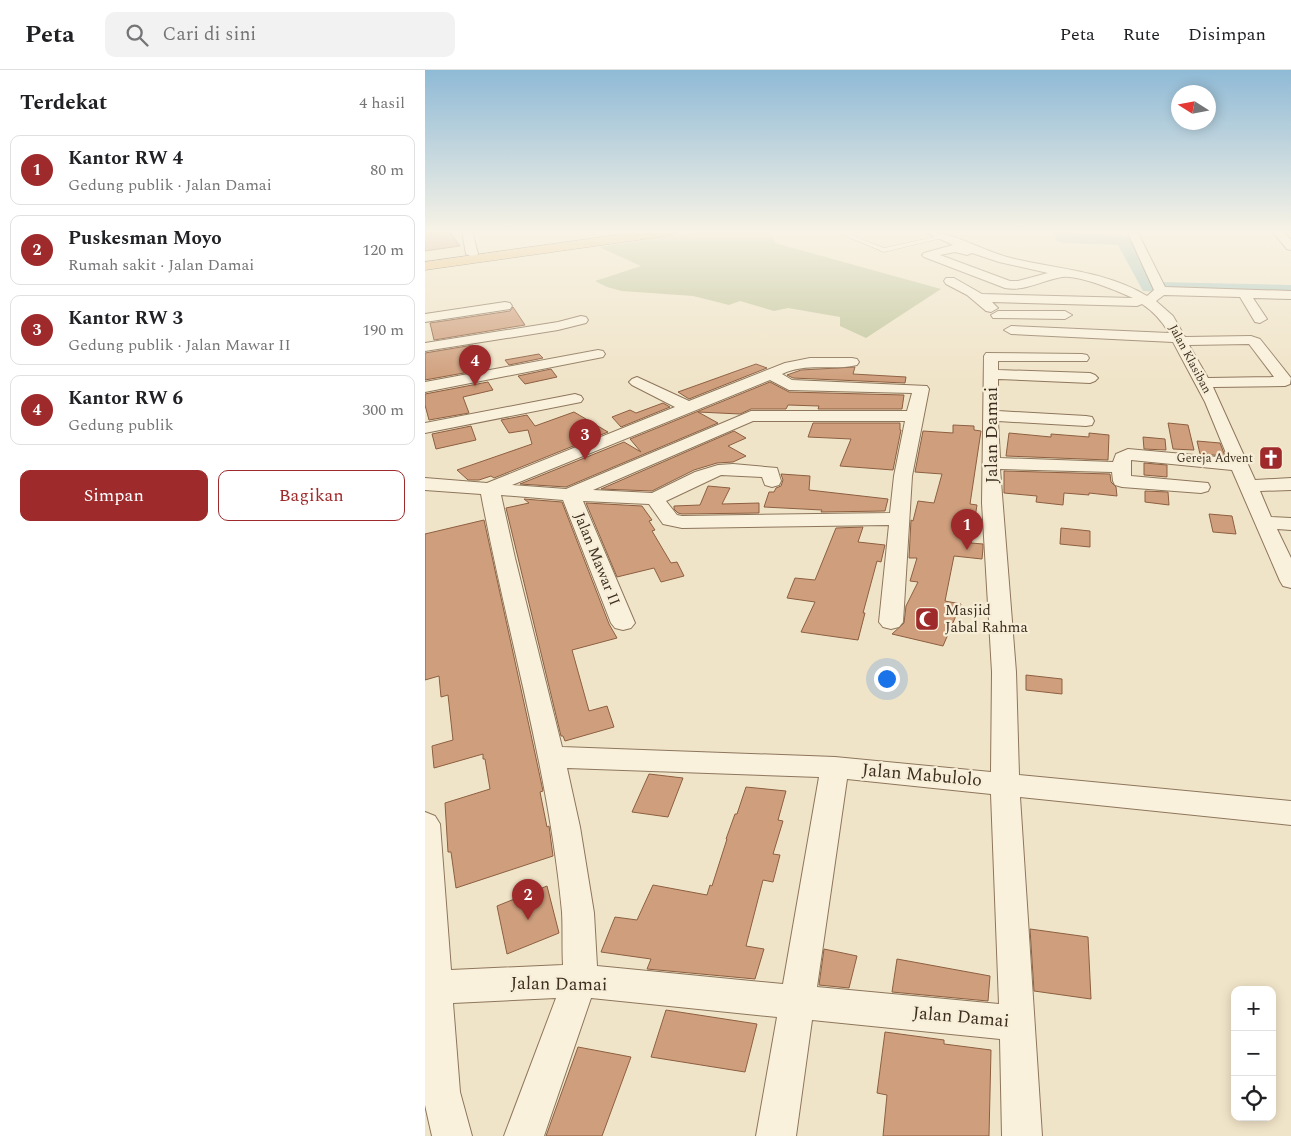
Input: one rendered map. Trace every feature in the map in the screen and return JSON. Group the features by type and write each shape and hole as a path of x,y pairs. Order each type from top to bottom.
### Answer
{"street":[{"path":"950,281 979,298 998,315 1025,346"},
{"path":"998,281 1009,285 1018,285 1027,281"},
{"name":"Jalan Klasiban","path":"1091,281 1148,300 1159,308 1168,319 1213,402 1264,523 1291,581"},
{"path":"1155,281 1159,289"},
{"path":"1148,300 1159,289 1289,298"},
{"path":"1245,294 1260,319"},
{"path":"979,298 1129,301 1144,306 1147,316 1168,319"},
{"path":"425,318 505,306"},
{"path":"998,315 1075,316"},
{"path":"425,347 558,326 581,320"},
{"path":"1011,330 1179,339 1251,340 1255,342 1285,381 1203,383"},
{"path":"425,387 598,354"},
{"path":"991,365 1082,358"},
{"path":"490,489 500,483 687,406 771,374 782,367 801,362 852,362"},
{"path":"991,365 1090,378"},
{"name":"Jalan Damai","path":"435,988 508,982 580,981 1018,1023 1005,783 1004,672 992,503 991,365"},
{"path":"771,374 789,385 921,389 913,416 903,476 891,622"},
{"path":"637,382 687,406"},
{"path":"425,428 575,398"},
{"path":"571,495 573,492 751,416 913,416"},
{"path":"990,416 1086,421"},
{"path":"1201,487 1122,481 1122,458 1128,454 1240,465"},
{"path":"991,463 1121,466"},
{"path":"425,484 655,499 718,470 733,468 771,472 772,482"},
{"path":"1248,486 1291,484"},
{"path":"490,489 503,558 551,757 579,914 580,981 524,1136"},
{"name":"Jalan Mawar II","path":"571,495 623,623"},
{"path":"655,499 670,520 682,522 900,519"},
{"path":"1264,523 1291,524"},
{"name":"Jalan Mabulolo","path":"551,757 835,767 1291,813"},
{"path":"776,1136 835,767"},
{"path":"425,824 441,1092 452,1136"},
{"path":"1018,1023 1022,1136"}],"green space":[{"path":"595,281 911,281 941,289 866,338 840,326 840,317 788,308 774,311 740,301 729,305 693,296 622,291"}],"building":[{"path":"513,307 525,325 434,340 430,323 510,311"},
{"path":"473,345 486,369 425,380 425,353"},
{"path":"539,354 543,358 509,365 505,360"},
{"path":"756,364 767,368 689,399 678,392"},
{"path":"855,367 853,374 906,377 905,383 793,378 787,375 801,370"},
{"path":"551,369 557,377 525,384 518,376"},
{"path":"488,382 493,390 463,397 469,413 429,420 425,405 425,394"},
{"path":"770,382 789,392 904,395 902,409 818,409 819,406 788,405 786,409 751,409 740,414 698,412 718,423 566,487 520,484 624,442 641,452 630,439"},
{"path":"663,403 670,407 621,427 612,417 630,410 636,413"},
{"path":"574,412 608,432 494,478 491,476 479,480 468,480 457,470 532,444 528,430 509,433 501,420 527,415 535,426"},
{"path":"813,423 900,423 901,430 893,470 840,466 851,439 808,437"},
{"path":"1168,423 1188,425 1194,450 1173,449"},
{"path":"953,425 974,426 974,430 981,431 970,504 977,505 971,543 983,544 983,548 982,559 954,556 945,601 961,604 943,646 892,634 904,623 906,606 918,582 910,581 917,558 909,558 911,520 913,521 918,501 934,503 942,474 915,472 923,431 953,433"},
{"path":"471,426 476,440 436,449 432,434"},
{"path":"734,431 746,438 728,446 746,456 733,462 717,463 694,470 652,491 601,489"},
{"path":"1009,433 1051,437 1051,434 1089,437 1089,433 1109,435 1108,460 1006,456"},
{"path":"1143,437 1165,439 1166,450 1144,449"},
{"path":"1197,441 1220,443 1225,456 1200,454"},
{"path":"1144,463 1167,465 1167,477 1144,475"},
{"path":"1004,471 1110,474 1111,482 1116,487 1117,496 1064,493 1063,505 1036,502 1037,496 1004,493"},
{"path":"781,474 810,476 809,490 888,499 885,511 821,512 822,510 764,507 769,492 774,492 776,488 781,486 783,480"},
{"path":"708,486 730,488 722,504 759,503 759,513 682,514 674,509 674,506 700,505"},
{"path":"1145,491 1168,492 1169,505 1145,502"},
{"path":"524,499 562,502 609,624 617,638 572,650 589,711 607,706 614,727 565,741 563,736 561,736 506,508 529,503"},
{"path":"586,503 642,506 652,520 649,521 655,530 652,531 671,563 677,562 684,576 661,582 654,568 617,577"},
{"path":"1209,514 1232,516 1236,534 1213,532"},
{"path":"484,520 543,791 540,792 547,827 549,826 553,856 456,888 451,852 448,852 445,803 490,789 483,754 434,768 432,746 453,740 448,695 441,697 439,676 425,680 425,534"},
{"path":"863,527 858,542 885,545 881,562 877,561 858,640 801,632 815,602 787,598 795,578 815,580 836,528"},
{"path":"1061,528 1090,531 1090,547 1060,544"},
{"path":"1026,675 1062,679 1062,694 1026,690"},
{"path":"649,774 683,778 668,817 632,812"},
{"path":"746,787 786,791 778,820 783,821 773,854 780,855 773,882 763,880 746,946 764,949 755,979 647,969 651,959 601,952 615,917 637,920 653,885 707,895 710,885 712,886 726,839"},
{"path":"547,886 559,933 507,954 497,906"},
{"path":"1030,929 1088,937 1091,999 1034,991"},
{"path":"824,949 857,956 849,988 819,985"},
{"path":"897,959 990,976 988,1001 892,992"},
{"path":"666,1010 757,1024 745,1072 651,1057"},
{"path":"885,1032 944,1040 944,1044 991,1050 989,1136 883,1136 887,1095 877,1093"},
{"path":"578,1047 631,1057 602,1136 546,1136"}],"waterway":[{"path":"1147,281 1150,287 1291,291"}],"place":[{"name":"Kantor RW 6","path":"475,386"},
{"name":"Gereja Advent","path":"1271,458"},
{"name":"Kantor RW 3","path":"585,460"},
{"name":"Kantor RW 4","path":"967,550"},
{"name":"Masjid Jabal Rahma","path":"927,619"},
{"name":"Puskesman Moyo","path":"528,920"}]}
